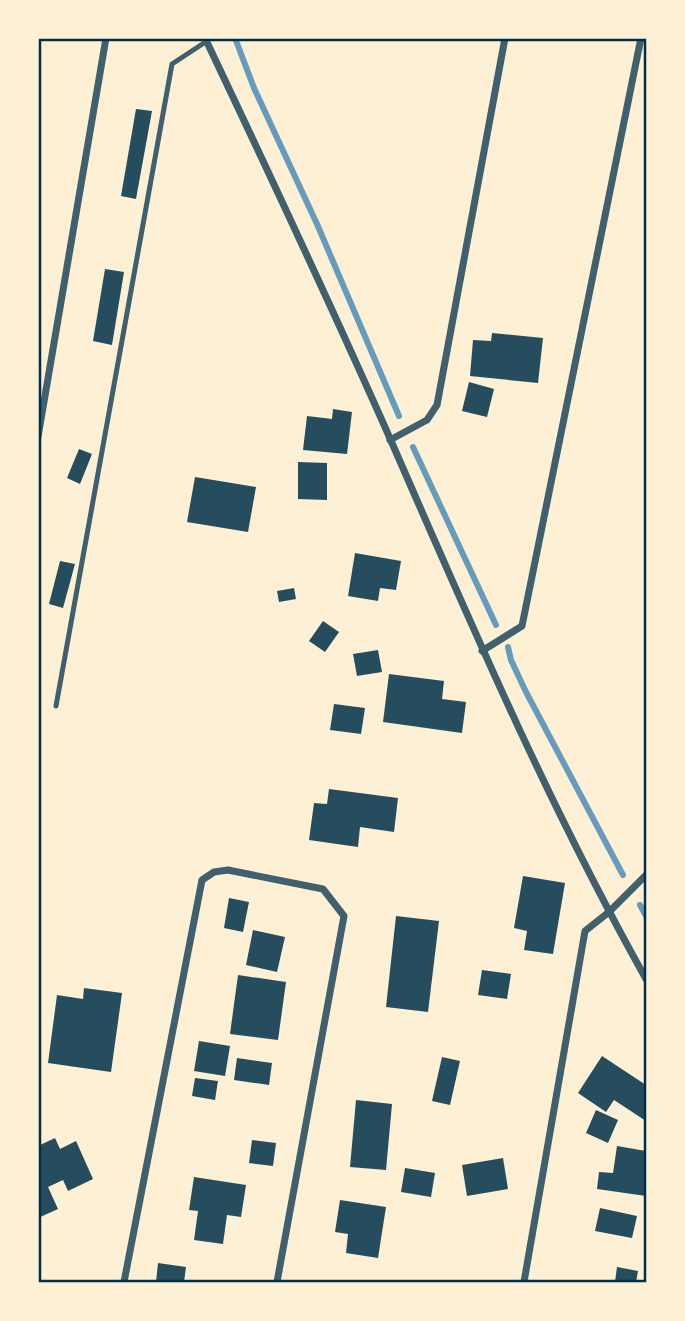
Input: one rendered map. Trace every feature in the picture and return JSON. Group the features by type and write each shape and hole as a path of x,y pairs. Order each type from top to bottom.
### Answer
{"street":[{"path":"38,437 106,38"},
{"path":"390,440 428,420 437,405 505,38"},
{"path":"482,651 523,626 641,38"},
{"path":"206,40 390,440 482,651 609,912 646,979"},
{"path":"124,1283 202,880 214,872 228,870 323,889 344,916 277,1283"},
{"path":"524,1283 585,931 609,912 646,875"}],"lane":[{"path":"56,706 172,64 206,40"}],"building":[{"path":"136,109 152,111 136,199 121,196"},
{"path":"105,269 124,272 112,345 93,341"},
{"path":"492,333 543,338 538,383 470,376 473,340 491,341"},
{"path":"469,382 494,389 487,417 462,411"},
{"path":"333,409 352,412 347,454 303,450 307,416 332,419"},
{"path":"79,449 92,454 80,484 67,478"},
{"path":"298,462 327,463 327,500 298,499"},
{"path":"195,477 256,487 248,532 187,522"},
{"path":"355,553 401,561 396,590 380,588 378,601 348,596"},
{"path":"60,561 75,564 63,608 49,604"},
{"path":"294,588 296,599 279,602 277,591"},
{"path":"323,621 339,632 325,652 309,641"},
{"path":"378,650 382,672 357,676 353,654"},
{"path":"389,674 444,681 442,699 466,702 462,733 383,722"},
{"path":"334,704 365,708 361,734 330,730"},
{"path":"329,789 398,798 394,832 360,827 358,847 309,840 314,803 327,804"},
{"path":"523,876 565,883 553,954 524,950 527,931 514,928"},
{"path":"229,898 249,902 243,932 224,928"},
{"path":"396,916 439,921 428,1012 386,1007"},
{"path":"253,930 285,937 277,972 246,965"},
{"path":"482,970 511,974 507,999 478,995"},
{"path":"238,975 286,982 278,1040 230,1034"},
{"path":"84,988 122,993 111,1072 48,1063 57,995 83,999"},
{"path":"199,1041 230,1046 225,1076 194,1071"},
{"path":"602,1056 646,1085 646,1121 614,1100 606,1112 578,1093"},
{"path":"442,1057 460,1061 450,1105 432,1101"},
{"path":"237,1058 272,1063 269,1085 234,1080"},
{"path":"195,1078 218,1081 215,1100 192,1096"},
{"path":"356,1100 392,1104 386,1170 350,1167"},
{"path":"596,1110 618,1120 608,1143 586,1133"},
{"path":"55,1138 60,1149 76,1141 93,1179 68,1191 63,1180 48,1187 58,1209 38,1218 38,1146"},
{"path":"252,1140 276,1143 273,1166 249,1163"},
{"path":"617,1146 646,1151 646,1196 597,1189 599,1172 613,1173"},
{"path":"503,1158 508,1189 467,1196 462,1165"},
{"path":"405,1168 435,1173 431,1197 401,1192"},
{"path":"194,1177 246,1185 241,1217 227,1215 223,1244 194,1240 198,1211 189,1210"},
{"path":"340,1200 386,1207 378,1258 346,1253 348,1234 335,1232"},
{"path":"600,1208 637,1216 632,1238 595,1231"},
{"path":"158,1263 186,1267 184,1282 156,1282"},
{"path":"617,1267 638,1271 636,1282 615,1282"}],"waterway":[{"path":"235,38 254,88 317,224 399,416"},
{"path":"413,447 496,625"},
{"path":"508,647 526,692 623,875"},
{"path":"640,905 646,916"}]}
